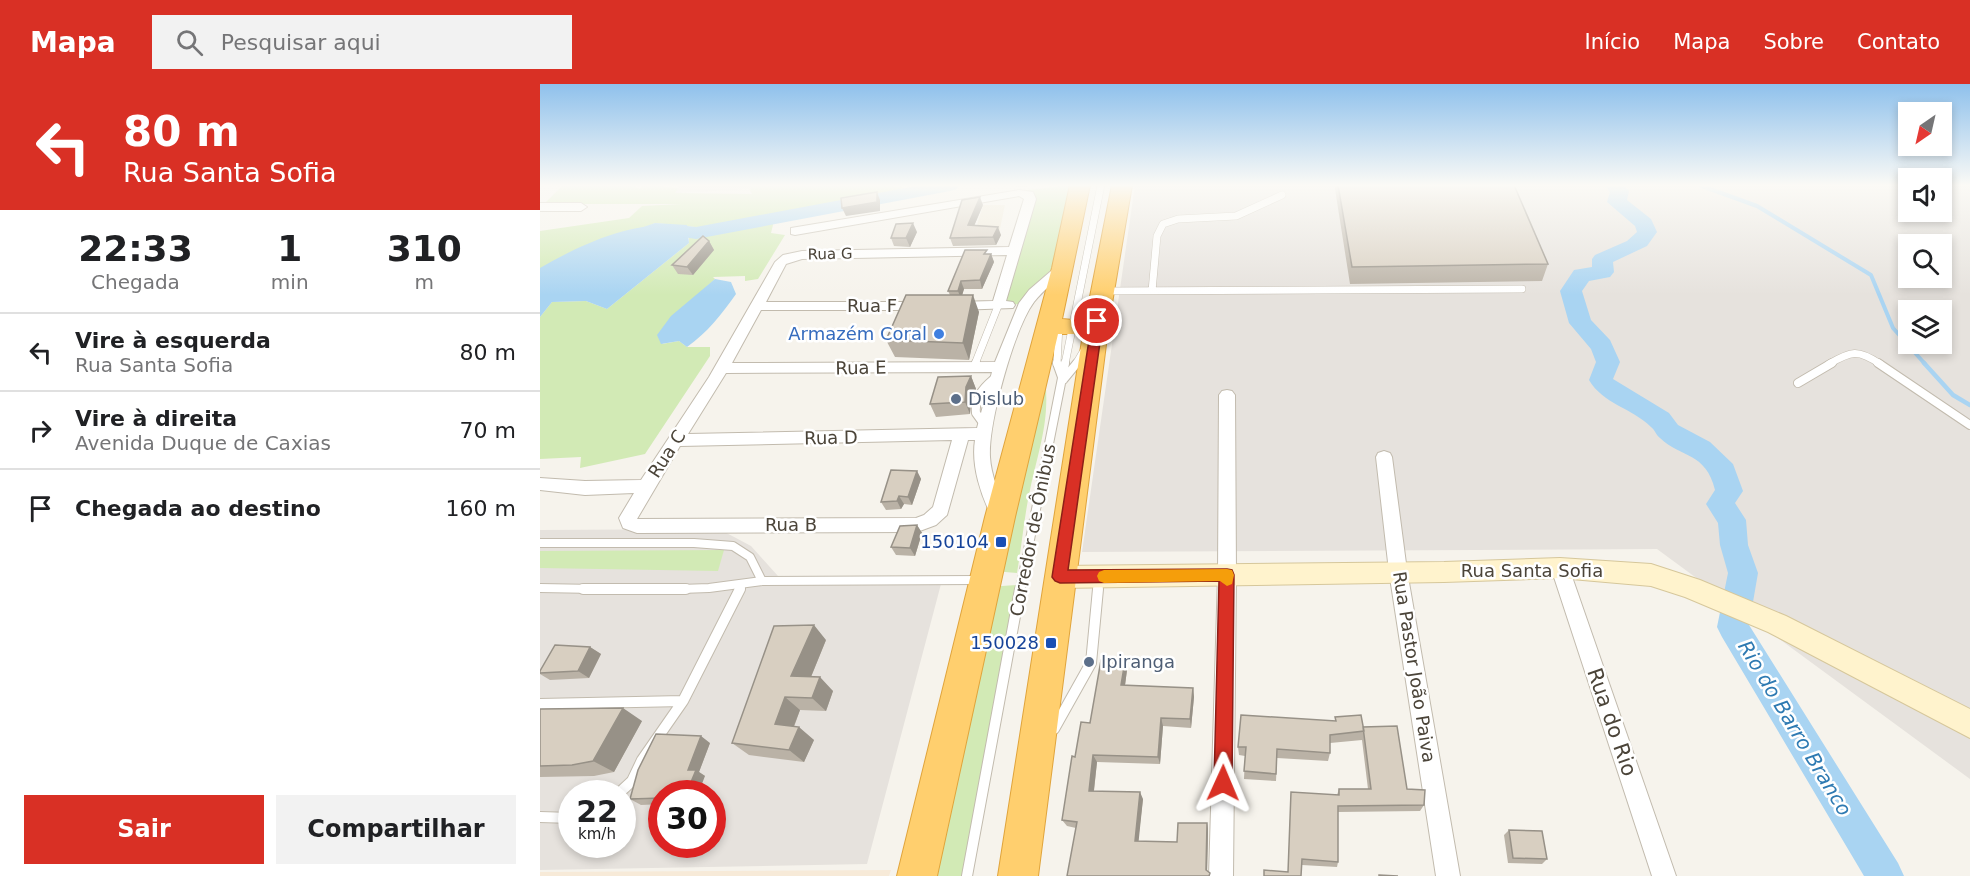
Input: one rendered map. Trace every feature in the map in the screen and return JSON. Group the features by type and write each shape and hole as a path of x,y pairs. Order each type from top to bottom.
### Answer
{"highway":[{"path":"1018,876 1060,577 1070,324 1063,268 1072,222"},
{"path":"917,876 1000,517 1070,324 1104,291 1116,222"}],"street":[{"path":"795,231 848,222"},
{"path":"998,306 1024,222"},
{"name":"Rua G","path":"718,374 781,262 795,255 1016,251"},
{"path":"1000,517 985,475 981,455 1000,371 1024,304 1063,268"},
{"name":"Rua F","path":"756,306 998,306 1024,304"},
{"name":"Rua E","path":"718,374 974,367 1000,371"},
{"name":"Rua C","path":"637,526 629,524 628,518 718,374"},
{"path":"1221,876 1227,575 1227,395"},
{"name":"Rua D","path":"676,440 961,435 985,431"},
{"name":"Rua B","path":"637,526 917,525 930,520 941,510 961,435"},
{"name":"Rua Pastor João Paiva","path":"1384,457 1398,571 1448,876"},
{"path":"540,483 585,488 646,486"},
{"name":"Rua Santa Sofia","path":"1060,577 1444,572 1560,568 1651,575 1691,588 1777,624 1970,724"},
{"name":"Rua do Rio","path":"1560,568 1664,876"}],"lane":[{"name":"Corredor de Ônibus","path":"967,876 1022,579 1063,381 1070,324 1093,222"},
{"path":"1152,291 1157,236 1163,224 1168,222"},
{"path":"1104,291 1522,289"},
{"path":"974,367 998,306"},
{"path":"1063,381 1077,363 1070,324"},
{"path":"1063,381 1057,363 1070,324"},
{"path":"1798,383 1848,353 1858,353 1874,360 1970,425"},
{"path":"540,543 694,543 733,546 750,557 762,580"},
{"path":"1033,770 1091,663 1098,590 1097,576"},
{"path":"540,588 660,588 742,585 762,580 986,580"},
{"path":"632,780 642,760 683,701 742,585"},
{"path":"540,704 683,701"},
{"path":"540,817 558,818"}],"shaded area":[{"path":"978,222 1001,222 999,233 975,232"},
{"path":"1130,222 1970,222 1970,779 1657,549 1082,552"},
{"path":"719,529 751,546 778,576 912,578 941,584 867,864 540,870 540,530"},
{"path":"891,870 889,876 540,876 540,872"}],"green space":[{"path":"602,222 737,222 705,228 655,223 540,275 540,231"},
{"path":"774,222 771,233 785,235 758,279 745,281 745,276 713,277 715,279 703,290 662,344 679,341 687,347 710,347 710,356 645,454 580,468 581,457 540,459 540,317 552,302 586,301 607,309 689,243 689,232 696,233"},
{"path":"1017,222 1065,222 1054,269 1023,304 992,305"},
{"path":"1043,362 1046,413 1028,500 1017,573 993,571"},
{"path":"724,550 718,571 540,568 540,551"},
{"path":"1016,585 962,876 925,876 988,587"}],"water":[{"path":"655,223 687,225 689,243 607,309 586,301 552,302 540,317 540,273 620,235"},
{"path":"715,279 731,282 736,294 719,316 687,347 679,341 661,344 657,335 671,316"}],"building":[{"path":"955,222 998,227 993,237 950,238"},
{"path":"1344,222 1530,222 1548,264 1352,267"},
{"path":"913,223 906,238 891,238 896,224"},
{"path":"703,236 709,241 687,267 672,265"},
{"path":"965,250 987,250 984,254 991,254 980,280 961,281 958,291 948,291"},
{"path":"906,295 973,295 963,343 886,340"},
{"path":"971,376 966,387 965,402 930,404 938,377"},
{"path":"891,470 917,471 908,497 899,496 897,501 881,502"},
{"path":"917,525 910,548 891,547 900,526"},
{"path":"814,625 791,676 820,677 812,698 785,697 775,724 799,727 789,750 732,743 774,626"},
{"path":"555,645 590,647 578,671 540,673"},
{"path":"1101,660 1125,661 1121,685 1193,688 1190,719 1161,718 1158,757 1093,755 1089,791 1140,792 1135,841 1177,842 1178,823 1207,823 1206,870 1210,873 1209,876 1067,876 1077,822 1062,820 1072,756 1075,757 1081,722 1090,723"},
{"path":"623,708 593,761 572,765 540,766 540,709"},
{"path":"1241,715 1336,721 1335,717 1361,715 1364,731 1330,735 1330,753 1277,749 1276,774 1244,771 1246,747 1238,747"},
{"path":"1397,726 1407,789 1425,790 1424,805 1338,806 1338,862 1302,859 1301,876 1264,876 1264,870 1288,872 1291,792 1339,795 1339,789 1371,789 1363,727"},
{"path":"656,734 701,736 688,770 696,770 692,780 648,780 648,798 636,799 635,780"},
{"path":"1509,830 1542,831 1547,859 1513,858"}],"waterway":[{"name":"Rio do Barro Branco","path":"540,277 581,253 639,232 671,229 696,233 757,222"},
{"name":"Rio do Barro Branco","path":"1643,222 1647,232 1640,242 1602,259 1603,272 1582,275 1571,291 1580,323 1602,346 1608,362 1601,380 1607,388 1660,420 1669,432 1701,449 1724,471 1729,491 1720,504 1732,520 1734,545 1743,573 1733,627 1885,876"},
{"path":"1783,222 1871,275 1893,328 1925,364"},
{"path":"1924,363 1953,395 1970,405"}],"slow traffic":[{"path":"1104,576 1227,575 1227,579"}],"place":[{"name":"Armazém Coral","path":"939,334"},
{"name":"Dislub","path":"956,399"},
{"name":"150104","path":"1001,542"},
{"name":"150028","path":"1051,643"},
{"name":"Ipiranga","path":"1089,662"}],"route":[{"path":"1097,321 1060,577 1227,575 1223,783"}]}
